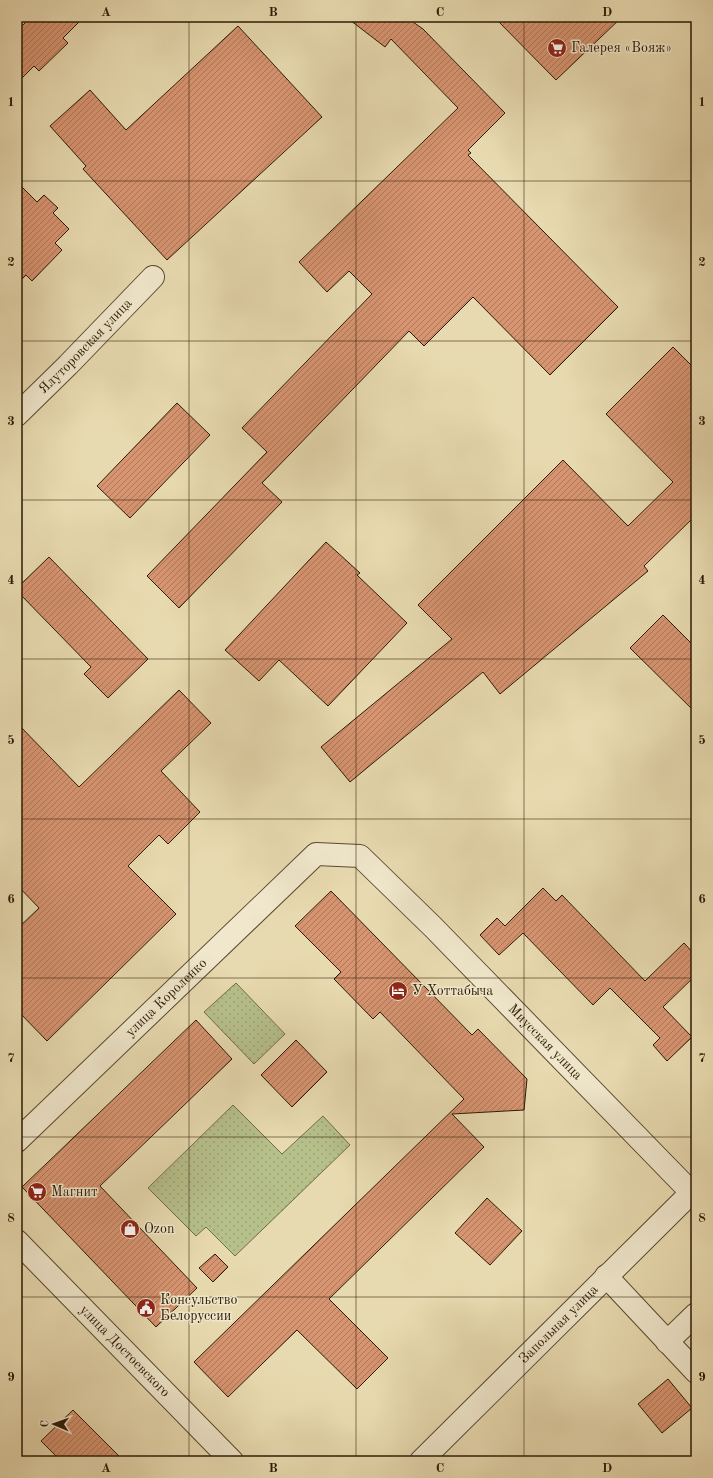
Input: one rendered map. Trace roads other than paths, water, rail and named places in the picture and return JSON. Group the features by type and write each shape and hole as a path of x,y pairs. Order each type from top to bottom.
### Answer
{"street":[{"name":"Ялуторовская улица","path":"17,415 68,365 153,277"},
{"name":"улица Короленко","path":"17,1141 316,854"},
{"name":"Миусская улица","path":"316,854 360,856 433,927 694,1190"},
{"name":"Запольная улица","path":"421,1461 694,1190"},
{"name":"улица Достоевского","path":"17,1241 232,1461"},
{"path":"606,1276 696,1372"},
{"path":"667,1342 696,1314"}],"place":[{"name":"Галерея «Вояж»","path":"557,48"},
{"name":"У Хоттабыча","path":"398,991"},
{"name":"Магнит","path":"37,1192"},
{"name":"Ozon","path":"130,1229"},
{"name":"Консульство Белоруссии","path":"146,1308"}]}
